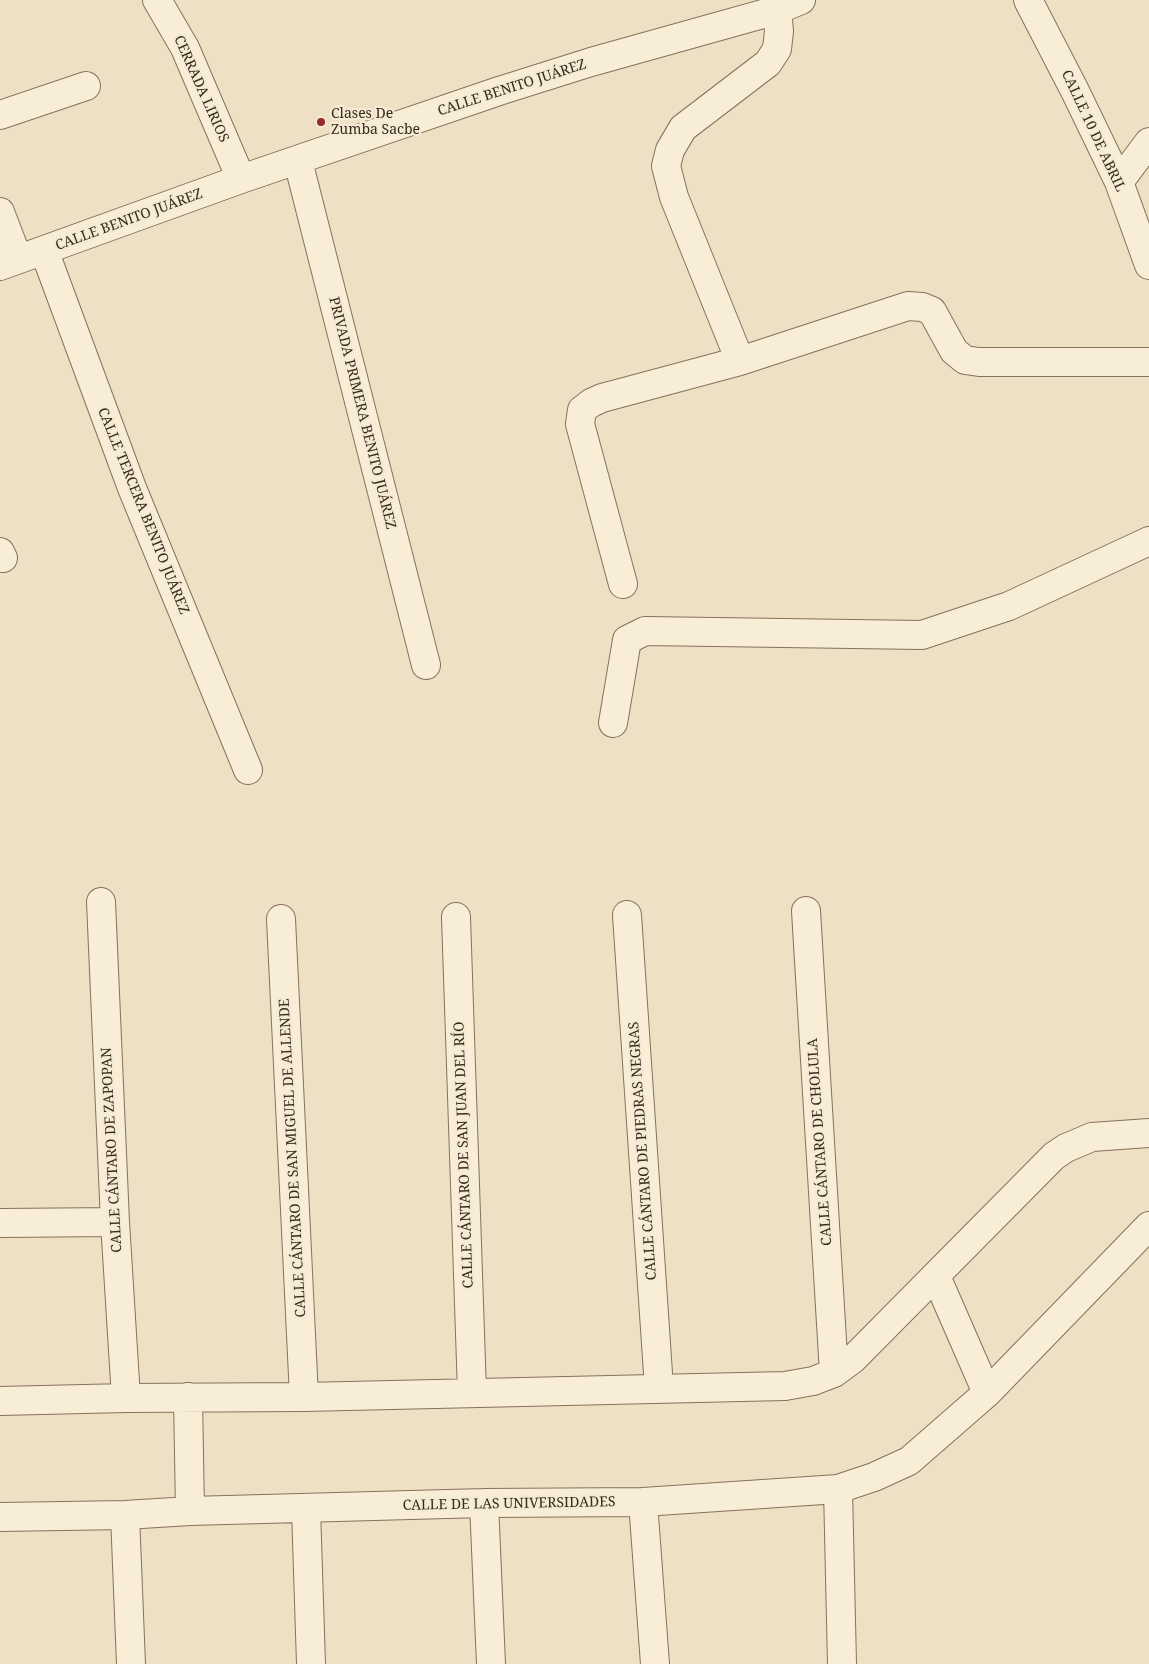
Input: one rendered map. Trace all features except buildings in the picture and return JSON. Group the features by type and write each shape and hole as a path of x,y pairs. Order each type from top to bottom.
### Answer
{"street":[{"name":"CERRADA LIRIOS","path":"157,0 185,48 241,179"},
{"name":"CALLE 10 DE ABRIL","path":"1028,0 1119,182 1149,265"},
{"name":"CALLE BENITO JUÁREZ","path":"9,262 241,179 499,91 591,62 789,5"},
{"path":"740,361 674,197 666,166 670,150 683,128 768,64 777,49 779,31 789,5"},
{"path":"0,115 86,86"},
{"path":"1119,182 1149,142"},
{"name":"PRIVADA PRIMERA BENITO JUÁREZ","path":"298,161 426,664"},
{"path":"0,212 9,262"},
{"name":"CALLE TERCERA BENITO JUÁREZ","path":"44,250 132,488 248,770"},
{"path":"623,584 580,424 582,410 602,398 740,361 908,306 922,307 932,311 954,351 965,360 979,362 1149,362"},
{"path":"613,723 628,640 646,631 922,635 1009,606 1149,541"},
{"name":"CALLE CÁNTARO DE ZAPOPAN","path":"101,902 115,1222 126,1398"},
{"name":"CALLE CÁNTARO DE CHOLULA","path":"806,911 834,1373"},
{"name":"CALLE CÁNTARO DE PIEDRAS NEGRAS","path":"627,915 659,1388"},
{"name":"CALLE CÁNTARO DE SAN JUAN DEL RÍO","path":"456,917 472,1393"},
{"name":"CALLE CÁNTARO DE SAN MIGUEL DE ALLENDE","path":"281,919 304,1397"},
{"path":"0,1401 188,1397 304,1397 786,1386 813,1381 834,1373 853,1359 1054,1156 1066,1148 1092,1137 1149,1132"},
{"path":"0,1223 115,1222"},
{"name":"CALLE DE LAS UNIVERSIDADES","path":"0,1517 125,1515 190,1511 484,1503 643,1502 838,1489 874,1477 909,1461 987,1393 1149,1226"},
{"path":"936,1276 987,1393"},
{"path":"188,1397 190,1511"},
{"path":"838,1489 842,1664"},
{"path":"643,1502 655,1664"},
{"path":"484,1503 491,1664"},
{"path":"306,1509 311,1664"},
{"path":"125,1515 131,1664"}],"place":[{"name":"Clases De Zumba Sacbe","path":"321,122"}]}
